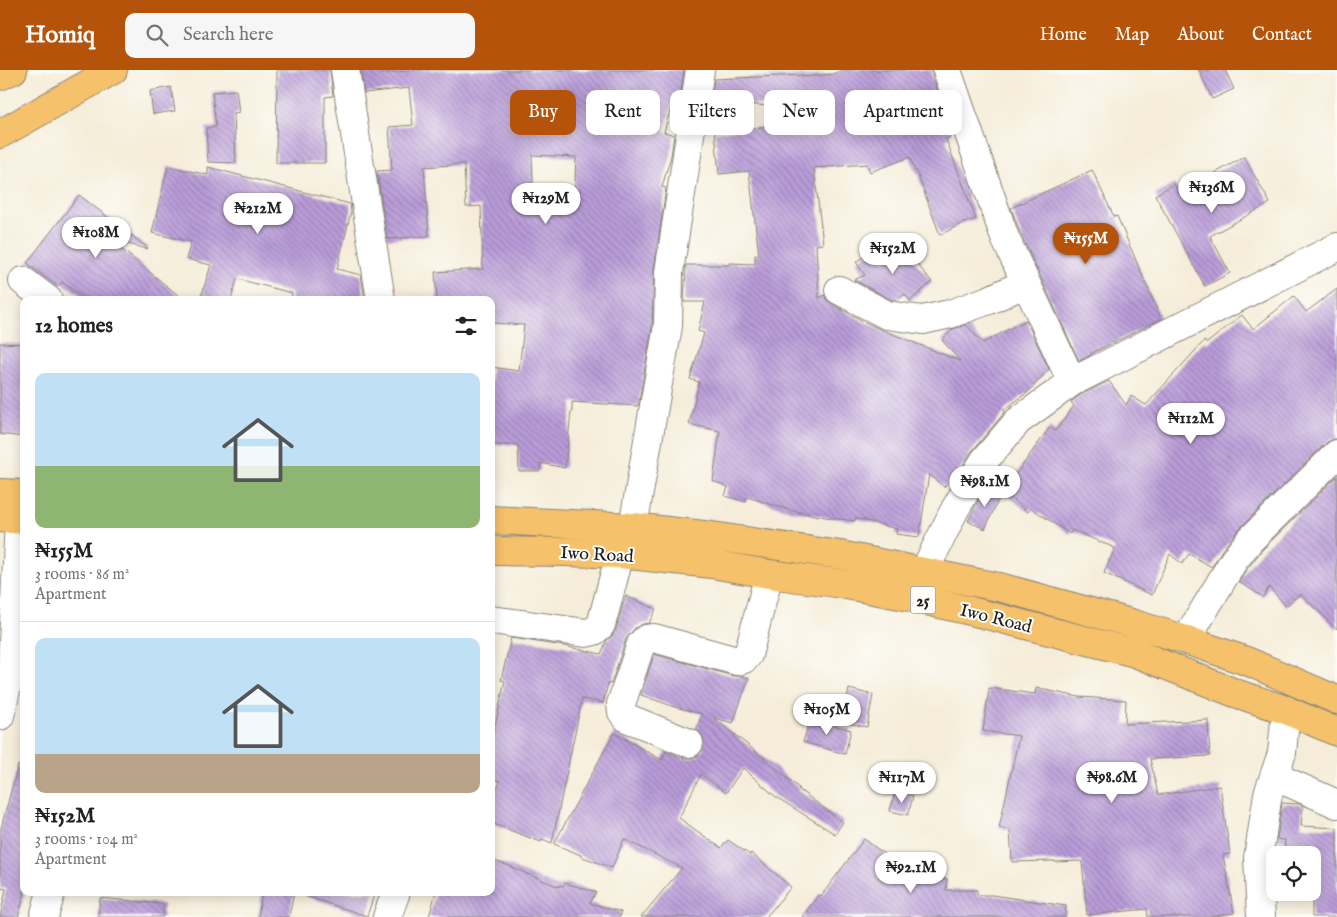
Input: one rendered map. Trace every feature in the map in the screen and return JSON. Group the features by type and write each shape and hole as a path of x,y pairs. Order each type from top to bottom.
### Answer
{"main road":[{"path":"0,76 13,70"},
{"path":"0,134 113,70"},
{"path":"0,493 17,513"},
{"name":"Iwo Road","path":"495,520 634,527 712,536 840,555 1003,588 1186,640 1249,662 1337,700"},
{"name":"Iwo Road","path":"495,551 620,554 712,564 905,596 1135,653 1235,693 1286,710 1337,732"}],"street":[{"path":"345,70 380,296"},
{"path":"634,527 668,326 669,272 700,70"},
{"path":"947,70 1005,238 1072,382"},
{"path":"924,572 955,509 984,461 1018,421 1072,382 1337,247"},
{"path":"23,281 43,296"},
{"path":"839,290 887,315 923,320 950,314 989,300 1026,283"},
{"path":"1186,640 1234,560 1250,540 1337,454"},
{"path":"0,716 12,664 17,513"},
{"path":"495,621 586,633 594,631 601,625 620,554"},
{"path":"689,743 627,718 622,712 621,704 641,644 646,639 654,638 737,661 744,659 748,655 769,574"},
{"path":"1260,917 1258,858 1268,794 1282,753 1286,710"},
{"path":"1274,776 1337,804"},
{"path":"44,917 50,896"},
{"path":"387,917 395,896"}],"building":[{"path":"277,70 330,70 333,96 325,97 325,163 276,163"},
{"path":"361,70 379,70 380,74 414,70 684,70 681,90 670,90 670,111 664,132 674,135 671,156 662,187 666,188 654,270 652,328 638,406 572,402 565,468 540,463 540,471 519,471 518,445 495,445 495,368 519,371 524,325 495,323 495,296 437,296 435,272 483,269 481,206 466,207 464,164 424,167 429,236 387,239 377,171 392,170 389,127 413,125 409,88 364,93","holes":["532,155 576,157 574,204 534,204"]},
{"path":"843,70 932,70 937,90 845,90 845,135 949,135 950,137 946,139 976,219 961,224 940,235 910,157 870,172 867,164 814,168 823,244 816,245 819,298 825,295 826,299 832,304 865,322 960,361 942,340 953,329 966,325 983,343 1026,320 1049,369 1028,392 1004,410 1005,412 944,487 929,474 919,537 896,534 897,529 855,518 855,521 825,517 793,511 747,497 746,502 725,496 728,487 713,481 720,431 689,424 699,382 690,379 704,333 698,331 705,302 684,302 686,265 755,264 755,255 759,255 749,171 719,174 715,135 754,135 754,128 764,127 764,135 835,135 835,90 764,90 764,106 754,105 754,90 712,90 714,79 803,75 803,77 833,74"},
{"path":"1199,70 1225,70 1234,89 1212,99"},
{"path":"171,87 175,111 153,114 150,91"},
{"path":"236,90 239,112 234,113 236,163 208,162 206,128 216,127 212,92"},
{"path":"1244,157 1270,203 1210,236 1230,273 1205,286 1155,195 1174,184 1179,193"},
{"path":"168,166 208,175 208,167 350,204 351,212 337,269 361,275 364,296 292,296 292,293 237,279 232,296 201,296 211,265 186,259 191,242 152,233"},
{"path":"1092,170 1114,217 1117,216 1161,319 1079,361 1020,232 1011,208"},
{"path":"79,195 148,248 109,239 179,296 81,296 62,282 58,287 27,263"},
{"path":"902,246 932,282 910,301 905,294 896,300 892,300 854,280 865,275 856,262 875,249 884,262"},
{"path":"1337,289 1337,439 1326,443 1239,529 1222,550 1212,567 1189,554 1182,564 1170,554 1152,595 1104,573 1115,548 1072,530 1070,534 1031,508 1028,512 1003,492 1050,427 1055,431 1074,406 1071,402 1080,395 1109,381 1126,405 1131,396 1146,405 1204,341 1207,343 1242,315 1253,329 1294,296 1306,312"},
{"path":"0,343 20,344 20,436 0,434"},
{"path":"1337,476 1337,629 1300,594 1286,606 1269,587 1263,597 1239,582 1262,550"},
{"path":"987,487 1001,494 985,529 968,521"},
{"path":"626,596 656,609 649,623 635,628 626,639 611,684 608,683 603,703 582,699 552,843 542,839 541,842 495,825 495,794 500,781 495,780 495,725 505,681 501,680 511,638 601,654 607,640 616,629"},
{"path":"654,654 733,676 749,678 733,723 714,718 800,789 798,789 843,822 835,834 776,797 743,768 726,793 701,774 679,818 721,848 728,840 750,855 751,853 791,887 766,917 641,917 682,868 624,839 612,868 554,844 614,733 662,760 666,751 685,759 698,756 703,749 704,740 702,734 696,730 702,714 641,695"},
{"path":"989,688 1035,694 1036,688 1079,697 1126,700 1125,724 1208,720 1210,756 1150,759 1158,795 1220,786 1230,854 1223,855 1234,913 1209,917 1148,917 1147,909 1087,915 1082,861 1012,862 1010,830 999,828 1019,736 983,731"},
{"path":"849,689 873,695 867,727 842,722"},
{"path":"810,719 851,730 845,754 803,742"},
{"path":"18,765 20,765 20,896 24,896 18,917 0,917 6,889 0,888 0,832"},
{"path":"895,792 913,796 908,815 890,811"},
{"path":"1282,803 1303,806 1301,826 1337,828 1337,917 1312,917 1312,901 1321,901 1321,846 1285,846 1285,840 1277,839"},
{"path":"864,839 913,875 947,879 946,890 977,890 977,895 992,895 1066,906 1065,917 802,917 819,894 821,896"},
{"path":"495,861 559,887 559,885 563,886 565,883 596,892 590,903 621,912 620,917 429,917 435,896 495,896"},
{"path":"261,896 293,896 289,917 258,917"},
{"path":"305,896 374,896 367,916"},
{"path":"100,898 163,904 163,917 98,917"}]}
